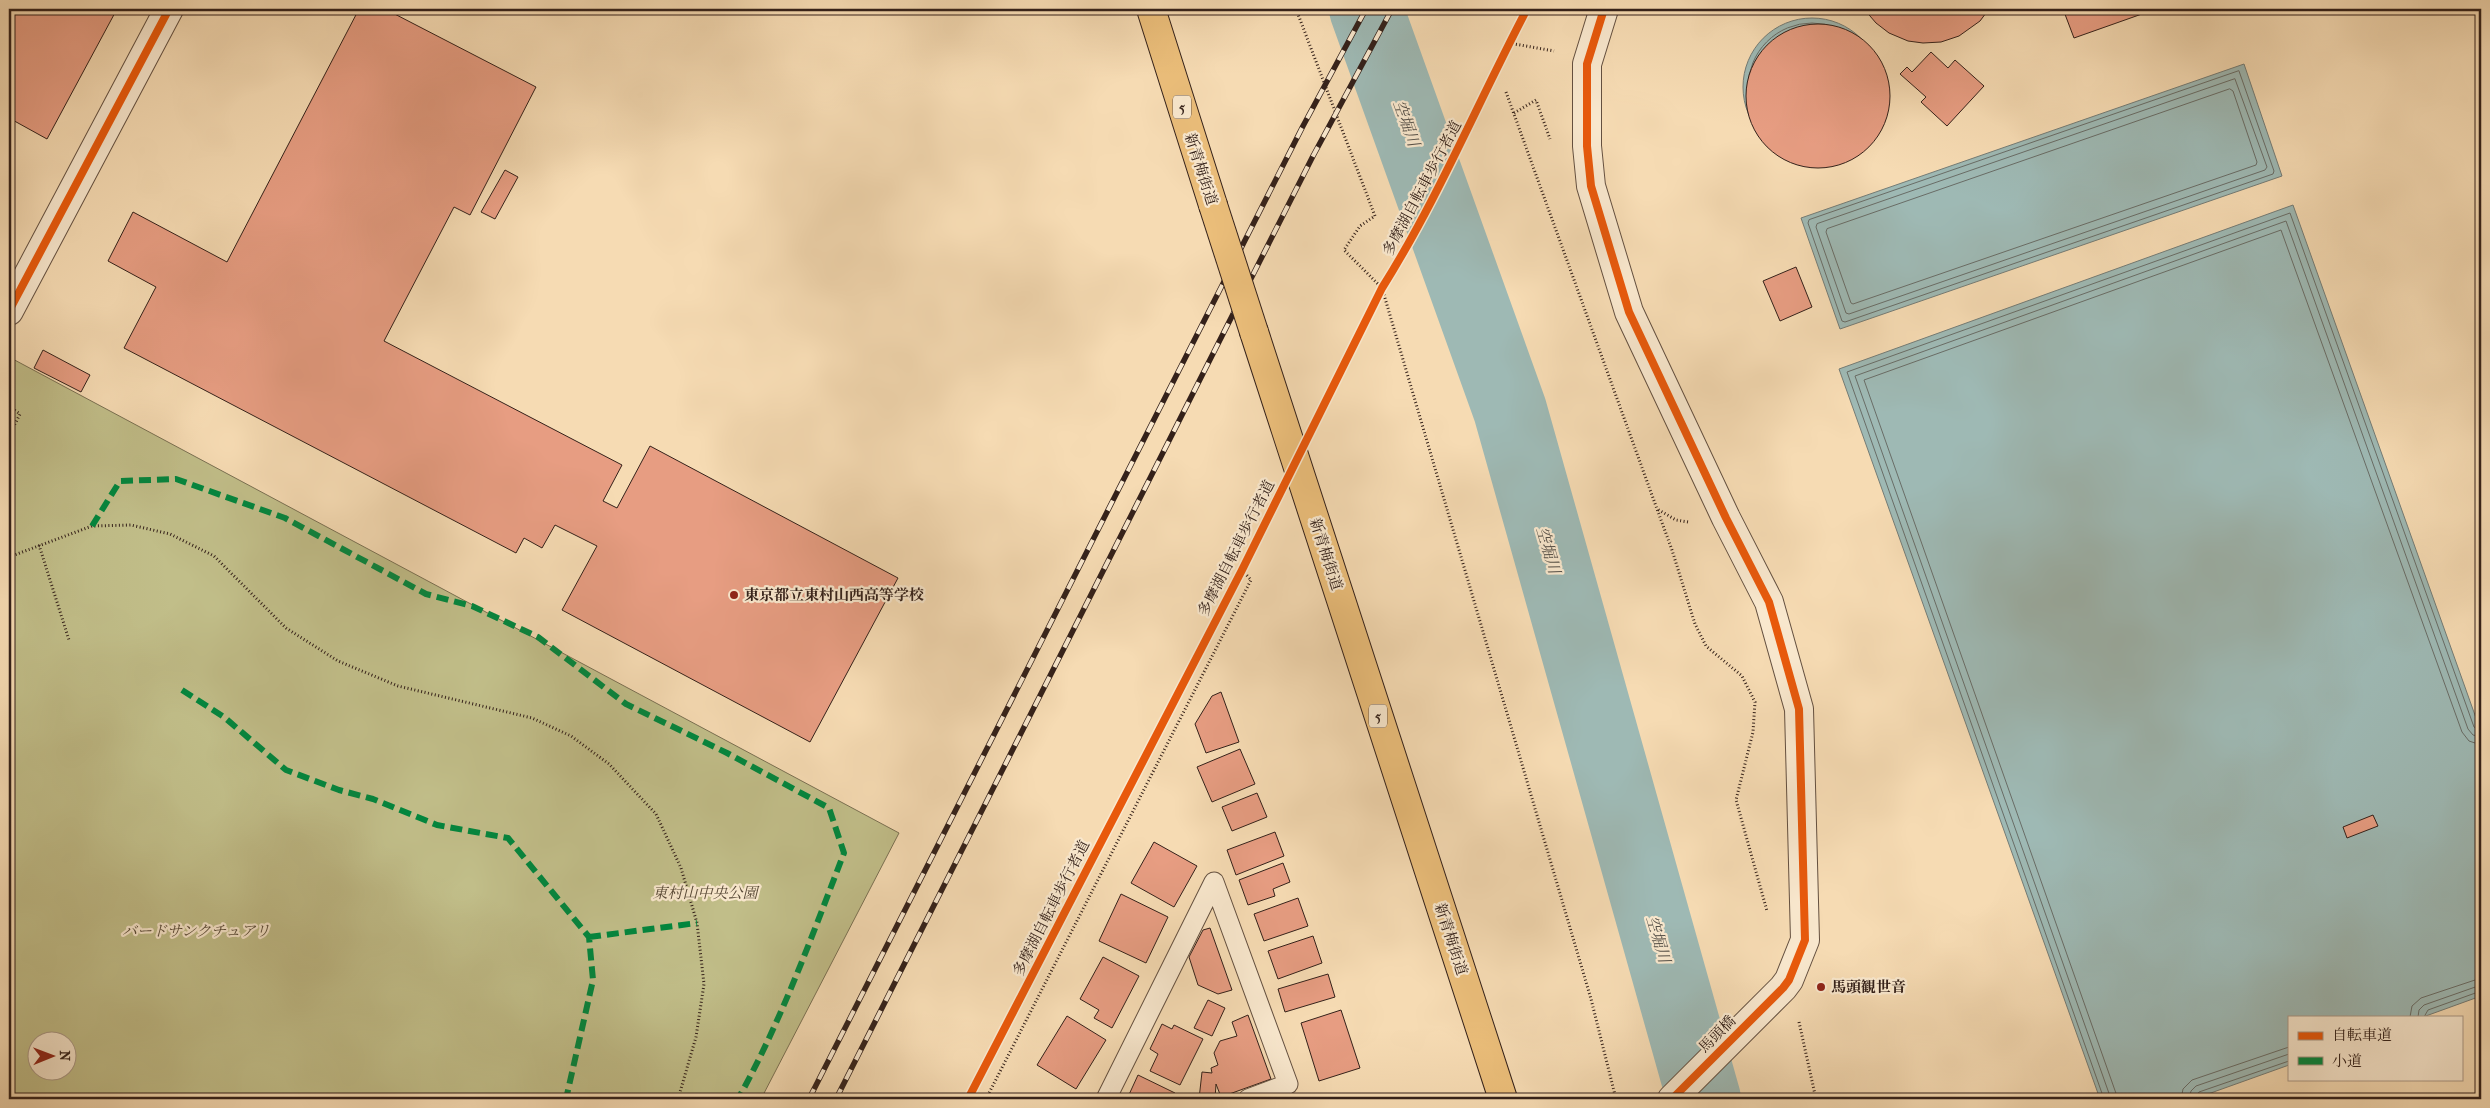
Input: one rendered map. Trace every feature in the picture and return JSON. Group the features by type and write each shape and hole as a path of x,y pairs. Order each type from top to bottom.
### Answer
{"main road":[{"name":"新青梅街道","path":"1151,9 1503,1099"}],"street":[{"path":"9,311 169,9"},
{"path":"1604,9 1587,64 1587,146 1591,186 1629,312 1726,518 1769,602 1799,709 1805,940 1786,984"},
{"name":"馬頭橋","path":"1672,1099 1786,984"}],"lane":[{"path":"1106,1099 1214,882 1288,1084 1248,1099"}],"path":[{"path":"1296,9 1375,216 1360,226 1344,250 1382,288 1591,999 1616,1099"},
{"path":"1477,9 1479,15"},
{"path":"1505,52 1514,35"},
{"path":"1509,43 1551,50 1587,64"},
{"path":"1506,92 1672,550 1689,607 1706,646 1742,676 1755,702 1753,732 1736,800 1769,920"},
{"path":"1514,113 1536,100 1551,142"},
{"path":"1377,297 1386,281"},
{"path":"9,406 20,414 9,436"},
{"path":"1656,509 1676,520 1696,523 1726,518"},
{"path":"9,557 92,526 131,525 170,534 214,556 286,628 338,661 398,686 532,718 571,736 609,764 656,814 681,868 697,923 704,984 696,1037 678,1099"},
{"path":"39,545 70,640"},
{"path":"986,1099 1251,580 1242,570"},
{"path":"1786,984 1816,1099"}],"green space":[{"path":"9,357 899,833 761,1099 9,1099"}],"water":[{"path":"1812,18 1838,23 1861,38 1876,61 1881,87 1876,113 1861,136 1838,151 1812,156 1786,151 1763,136 1748,113 1743,87 1748,61 1763,38 1786,23"},
{"path":"2244,64 2282,176 1840,329 1801,218"},
{"path":"2293,205 2481,732 2481,996 2426,1016 2288,1016 2288,1065 2194,1099 2100,1099 1839,369"}],"building":[{"path":"9,9 117,9 47,139 9,118"},
{"path":"359,9 385,9 536,87 470,215 454,207 384,341 622,465 603,501 617,508 650,446 898,578 810,742 562,610 597,546 555,525 542,548 524,538 516,553 124,348 156,287 108,261 133,212 227,262"},
{"path":"1864,9 1989,9 1980,21 1959,36 1941,42 1923,43 1908,41 1889,33 1876,23"},
{"path":"2063,9 2156,9 2074,38"},
{"path":"1818,24 1845,30 1858,36 1869,45 1878,56 1884,69 1890,96 1884,123 1878,136 1869,147 1858,156 1845,162 1818,168 1791,162 1778,156 1767,147 1758,136 1752,123 1746,96 1752,69 1758,56 1767,45 1778,36 1791,30"},
{"path":"1931,52 1948,68 1955,60 1984,86 1947,126 1921,102 1926,97 1900,74 1907,67 1912,72"},
{"path":"505,170 518,177 495,219 481,212"},
{"path":"1796,267 1812,307 1780,321 1763,281"},
{"path":"43,350 90,375 81,392 34,368"},
{"path":"1221,692 1239,742 1206,753 1195,724 1212,696"},
{"path":"1240,749 1255,784 1212,802 1197,767"},
{"path":"1257,793 1267,817 1232,831 1222,807"},
{"path":"2373,815 2378,826 2347,838 2343,827"},
{"path":"1275,832 1284,856 1236,875 1227,850"},
{"path":"1154,842 1197,866 1174,907 1131,883"},
{"path":"1283,863 1290,882 1273,889 1275,896 1248,905 1239,880"},
{"path":"1121,894 1168,917 1146,963 1099,941"},
{"path":"1298,898 1308,926 1264,941 1254,914"},
{"path":"1210,928 1232,990 1218,994 1198,985 1189,957 1203,930"},
{"path":"1313,936 1322,963 1278,979 1268,951"},
{"path":"1103,957 1139,976 1112,1028 1094,1018 1099,1010 1080,999"},
{"path":"1328,974 1335,997 1285,1012 1278,989"},
{"path":"1208,1000 1225,1008 1212,1036 1194,1028"},
{"path":"1341,1010 1360,1068 1319,1081 1301,1023"},
{"path":"1248,1015 1271,1079 1221,1097 1216,1084 1215,1099 1199,1099 1202,1072 1212,1073 1211,1068 1218,1065 1214,1053 1220,1041 1237,1036 1232,1022"},
{"path":"1067,1016 1106,1040 1076,1089 1037,1065"},
{"path":"1162,1024 1172,1029 1174,1025 1203,1039 1180,1085 1150,1071 1158,1054 1150,1049"},
{"path":"1138,1075 1175,1093 1172,1099 1127,1099"}],"waterway":[{"name":"空堀川","path":"1366,9 1510,410 1704,1099"}],"railway":[{"path":"809,1099 1303,126 1366,9"},
{"path":"836,1099 1313,156 1392,9"}],"marked path":[{"path":"92,526 120,481 176,479 285,518 426,594 472,606 538,637 626,704 727,753 829,808 844,853 782,1009 754,1070 738,1099"},
{"path":"182,690 224,717 286,770 339,790 373,799 437,825 508,838 589,937 593,980 566,1099"},
{"path":"589,937 697,923"}],"cycle path":[{"path":"9,311 169,9"},
{"name":"多摩湖自転車歩行者道","path":"968,1099 1242,570 1382,288 1440,185 1527,9"},
{"path":"1604,9 1587,64 1587,146 1591,186 1629,312 1726,518 1769,602 1799,709 1805,940 1789,980 1783,988 1672,1099"}],"place":[{"name":"東京都立東村山西高等学校","path":"734,595"},
{"name":"馬頭観世音","path":"1821,987"}],"park label":[{"name":"東村山中央公園","path":"705,893"},
{"name":"バードサンクチュアリ","path":"196,931"}]}
